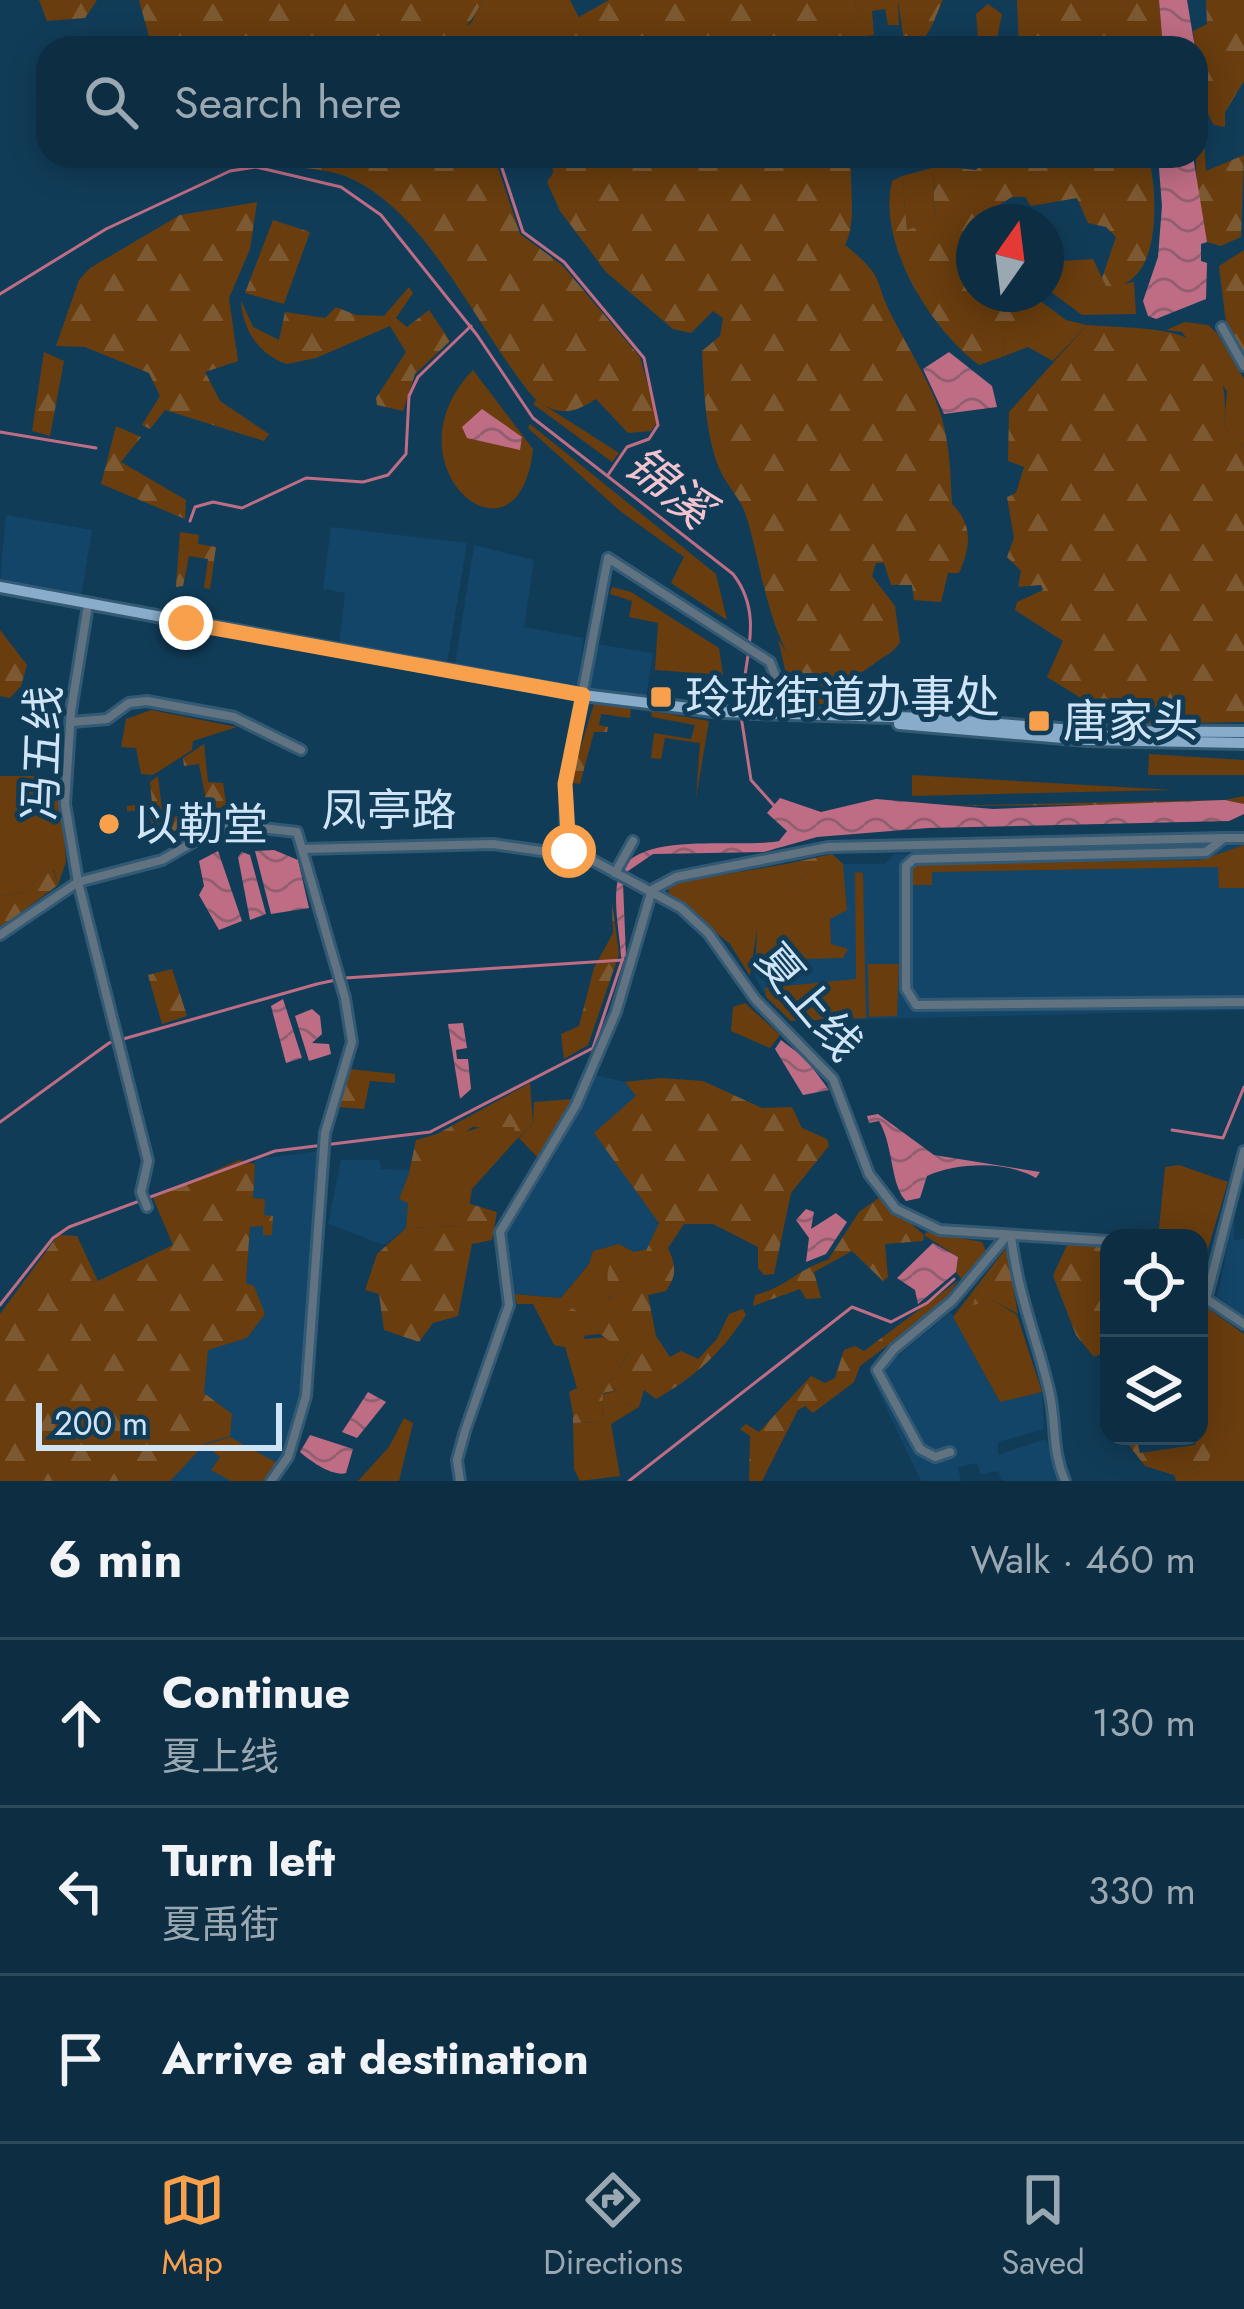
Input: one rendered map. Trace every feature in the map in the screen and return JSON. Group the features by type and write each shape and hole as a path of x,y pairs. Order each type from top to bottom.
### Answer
{"main road":[{"path":"0,587 583,695 721,712 1083,731 1244,732"},
{"path":"848,717 1087,740 1244,742"}],"street":[{"path":"1222,328 1244,367"},
{"path":"566,846 565,784 608,558 770,662 791,717"},
{"name":"冯五线","path":"0,935 77,881 65,804 88,605"},
{"path":"72,722 106,719 129,704 147,701 235,717 301,750"},
{"name":"凤亭路","path":"77,881 162,860 215,829 235,825 297,832 304,849 494,844 562,854 566,846"},
{"path":"1224,838 1206,852 1185,854 914,860 906,866 906,989 916,1005 934,1008 1244,1002"},
{"path":"456,1481 508,1306 500,1232 576,1105 616,1012 652,890 676,877 827,847 1244,838"},
{"path":"615,874 633,841"},
{"name":"夏上线","path":"566,846 652,890 708,933 755,999 832,1079 869,1174 887,1200 926,1226 1009,1237 1100,1241"},
{"path":"271,1481 288,1457 306,1396 325,1133 352,1042 304,849"},
{"path":"77,881 147,1152 141,1192 147,1207"},
{"path":"1208,1276 1244,1151"},
{"path":"950,1452 935,1457 920,1449 877,1370 885,1357 952,1301 1009,1237"},
{"path":"1009,1237 1017,1289 1050,1392 1051,1444 1066,1481"},
{"path":"1208,1301 1244,1324"}],"shaded area":[{"path":"6,515 92,530 81,596 0,580"},
{"path":"331,527 467,543 447,663 339,646 345,593 323,589"},
{"path":"474,545 534,560 524,627 584,638 577,689 455,665"},
{"path":"596,644 653,653 646,697 589,690"},
{"path":"1244,845 1244,1010 791,1021 766,997 754,974 760,871 786,864 832,854 844,864 885,864 894,854"},
{"path":"595,1075 625,1082 636,1096 659,1231 648,1249 634,1252 619,1244 593,1251 589,1264 561,1298 514,1294 504,1234 508,1221 553,1159"},
{"path":"320,1151 303,1396 286,1454 267,1481 170,1481 232,1414 204,1393 208,1349 247,1338 265,1314 246,1284 250,1226 263,1226 264,1215 252,1199 255,1159"},
{"path":"341,1160 379,1160 381,1169 410,1170 400,1199 408,1202 406,1228 384,1245 328,1224"},
{"path":"1234,1217 1234,1240 1244,1239 1244,1315 1217,1297"},
{"path":"951,1312 999,1401 1042,1392 1044,1429 998,1442 998,1455 1046,1439 1062,1481 1003,1481 998,1471 980,1474 977,1463 958,1467 961,1481 921,1481 872,1378"}],"green space":[{"path":"39,0 97,0 85,18 47,21"},
{"path":"139,0 483,0 454,36 149,36"},
{"path":"483,0 570,0 579,18 559,36 448,36 471,23"},
{"path":"609,0 855,0 862,36 557,36 570,22"},
{"path":"855,0 898,0 899,25 888,25 885,9 872,11 874,35 862,36"},
{"path":"898,0 943,0 926,36 903,36"},
{"path":"1017,0 1159,0 1162,36 1018,36"},
{"path":"1206,0 1244,0 1244,81 1225,112 1225,127 1214,125 1208,112 1208,36 1194,36 1193,31 1207,24"},
{"path":"988,4 1002,14 997,36 978,36 976,14"},
{"path":"1244,155 1241,237 1221,246 1207,242 1197,168 1206,171"},
{"path":"305,168 498,168 520,234 562,265 640,357 658,421 651,431 628,433 596,399 566,411 536,400 408,222 354,180"},
{"path":"553,168 852,168 851,225 845,245 874,273 938,406 948,446 952,504 964,520 968,537 959,573 948,573 941,602 914,600 912,585 891,585 884,563 876,563 872,576 895,606 900,642 872,665 839,682 814,680 794,663 779,635 744,510 720,470 711,442 702,351 720,336 723,318 713,311 691,333 673,329 606,272 560,211 547,182"},
{"path":"937,168 933,173 935,220 907,231 902,176"},
{"path":"1151,168 1154,215 1147,257 1138,273 1124,283 1106,286 1102,278 1116,237 1106,227 1088,223 1077,198 1042,204 1012,197 1001,204 956,204 956,312 1035,315 1023,337 1004,339 1002,357 979,365 926,307 900,257 889,205 892,181 902,176 907,230 935,220 933,172"},
{"path":"257,202 250,249 229,298 238,361 205,372 220,401 269,434 264,441 165,410 150,429 142,425 160,396 149,373 85,347 56,346 79,280 90,268 180,215"},
{"path":"273,220 310,232 284,304 245,293"},
{"path":"1244,250 1244,365 1226,323 1219,266"},
{"path":"1093,259 1106,286 1134,282 1136,314 1082,315 1064,302 1064,261"},
{"path":"409,287 413,293 396,318 407,327 429,310 450,341 415,374 403,411 377,405 376,398 406,352 390,326 316,358 287,364 260,347 242,311 241,300 253,327 279,340 285,312 325,318 336,307 356,315 384,316"},
{"path":"1033,312 1055,312 1087,325 1053,361 1028,347 1002,357 1004,338"},
{"path":"1185,322 1208,325 1217,333 1244,379 1244,448 1224,427 1227,391 1182,332 1166,330"},
{"path":"1087,325 1188,338 1206,350 1218,367 1224,427 1244,448 1244,722 1141,724 1142,707 1084,700 1047,677 1063,641 1015,610 1017,602 1043,590 1041,585 1018,587 1021,571 1007,557 1014,538 1007,497 1016,493 1024,467 1008,461 1009,412"},
{"path":"44,352 64,361 50,436 32,431"},
{"path":"473,370 533,449 523,487 505,506 484,507 463,495 448,472 442,441 449,406"},
{"path":"536,400 619,453 612,462 533,404"},
{"path":"530,424 716,574 727,620 671,583 684,557 620,511 528,428"},
{"path":"116,426 141,437 121,462 186,500 185,519 101,484"},
{"path":"180,532 199,535 198,544 216,547 210,589 204,588 208,559 189,556 183,586 176,587"},
{"path":"612,587 631,592 719,648 723,675 655,670 658,623 629,617 632,601 610,594"},
{"path":"0,630 27,665 21,686 10,698 0,696"},
{"path":"778,639 802,668 837,683 838,704 793,704"},
{"path":"594,704 631,708 630,718 601,714 599,725 608,727 607,732 594,732 580,784 570,782"},
{"path":"151,710 237,727 193,741 192,750 153,775 141,774 136,748 121,747 126,719"},
{"path":"651,711 709,721 696,798 700,743 665,738 661,759 651,758 654,733 691,739 695,725 652,717"},
{"path":"204,744 208,782 223,783 228,815 154,838 149,810 127,811 127,806 152,803 150,782 158,776 163,819 208,810 199,764 184,766 183,758"},
{"path":"1149,754 1244,760 1244,775 1148,775"},
{"path":"912,775 1174,790 912,796"},
{"path":"0,776 60,776 66,862 58,885 54,870 44,870 26,892 0,896"},
{"path":"1244,796 1244,804 934,806 1225,800"},
{"path":"1244,845 1244,888 1219,888 1218,867 932,872 932,885 910,885 910,870 920,864 1201,860"},
{"path":"832,854 843,864 838,873 824,877 810,870 786,892 786,864"},
{"path":"786,864 787,891 810,870 833,875 843,864 847,910 830,919 831,944 848,949 843,958 756,960 757,929 750,976 730,944 668,894 670,885 680,882"},
{"path":"44,870 53,870 58,885 0,928 0,896 26,892"},
{"path":"855,872 863,873 866,1018 791,1021 766,997 765,988 856,979"},
{"path":"612,902 619,954 588,1045 564,1059 561,1034 579,1026 594,968 613,933"},
{"path":"868,964 899,964 897,1016 869,1017"},
{"path":"172,969 187,1016 162,1024 148,975"},
{"path":"745,1003 780,1035 770,1048 731,1031 733,1007"},
{"path":"350,1069 395,1074 395,1083 370,1081 364,1109 337,1107"},
{"path":"703,1081 762,1108 792,1107 802,1128 827,1139 829,1146 791,1193 774,1274 764,1275 758,1268 758,1247 713,1224 684,1224 668,1248 674,1265 672,1280 666,1291 648,1295 656,1336 670,1357 681,1351 698,1359 717,1339 729,1314 743,1309 746,1315 717,1352 656,1399 644,1390 639,1407 625,1404 618,1390 603,1393 602,1422 573,1423 573,1414 582,1412 582,1396 611,1381 628,1354 600,1334 571,1337 562,1316 572,1308 588,1319 611,1296 608,1274 613,1259 617,1254 628,1267 638,1268 659,1223 594,1133 636,1096 625,1082"},
{"path":"530,1083 533,1124 516,1140 514,1127 472,1127 446,1149 443,1171 432,1182 414,1181 409,1173 416,1140 437,1134"},
{"path":"573,1099 539,1159 519,1138 533,1124 534,1102"},
{"path":"489,1124 515,1127 516,1140 472,1189 466,1226 406,1228 408,1203 399,1199 409,1173 414,1181 457,1135"},
{"path":"239,1160 255,1164 253,1198 265,1199 264,1215 273,1216 272,1235 263,1235 263,1226 250,1227 246,1283 254,1286 265,1314 247,1338 208,1350 204,1393 232,1414 230,1436 206,1443 170,1481 0,1481 0,1314 58,1235 77,1236 98,1281 173,1245 153,1198"},
{"path":"1179,1165 1228,1182 1208,1249 1208,1229 1159,1229 1165,1167"},
{"path":"880,1197 924,1235 923,1241 885,1244 888,1277 883,1281 852,1251 814,1272 821,1298 806,1299 800,1289 753,1306 755,1295 828,1260 859,1212"},
{"path":"467,1203 497,1212 492,1240 472,1244 458,1316 433,1323 419,1342 384,1330 379,1294 365,1290 377,1254 406,1228 465,1226"},
{"path":"924,1235 982,1242 986,1251 963,1281 956,1272 958,1257"},
{"path":"619,1244 634,1252 648,1249 638,1268 628,1268 601,1310 588,1319 584,1339 609,1337 628,1354 611,1381 583,1396 582,1412 573,1414 569,1392 577,1388 565,1347 554,1345 533,1304 517,1304 514,1294 561,1298 589,1264 593,1251"},
{"path":"1067,1245 1100,1246 1100,1354 1094,1357 1076,1335 1053,1276"},
{"path":"1007,1247 1008,1258 978,1289 974,1304 994,1301 1017,1315 1042,1392 1000,1402 953,1317"},
{"path":"1008,1258 1018,1314 994,1301 973,1305 978,1289"},
{"path":"959,1280 940,1306 860,1366 854,1382 813,1413 805,1406 798,1410 762,1481 749,1481 750,1436 740,1429 746,1424 759,1432 811,1376 825,1383 835,1378 844,1350 855,1346 864,1351"},
{"path":"1208,1308 1244,1334 1244,1481 1176,1481 1174,1475 1208,1461"},
{"path":"619,1390 625,1404 639,1407 611,1424 620,1476 580,1481 574,1469 573,1423 602,1422 603,1394"},
{"path":"1208,1400 1219,1412 1219,1437 1208,1461 1174,1475 1145,1466 1129,1445 1138,1445 1140,1453 1208,1445"},
{"path":"404,1418 413,1423 399,1481 358,1481 389,1447"},
{"path":"230,1437 277,1463 263,1481 231,1481 211,1470 220,1457 204,1445"}],"water":[{"path":"1159,0 1187,0 1193,36 1162,36"},
{"path":"1159,168 1195,168 1207,242 1201,244 1201,261 1207,263 1206,299 1156,319 1148,316 1143,301 1158,257"},
{"path":"949,352 992,386 997,407 944,414 923,369"},
{"path":"482,409 522,437 520,450 467,438 462,427"},
{"path":"780,798 821,812 876,799 993,809 1225,800 1244,804 1244,814 1229,821 928,828 817,837 764,852 653,854 628,871 623,883 626,957 621,957 616,892 620,873 630,860 668,846 779,841 787,831 767,813"},
{"path":"274,850 298,860 309,908 271,914 255,851"},
{"path":"218,851 242,921 219,930 199,895 204,886 199,861"},
{"path":"242,852 250,855 266,914 250,920 238,857"},
{"path":"283,999 302,1058 286,1063 271,1006"},
{"path":"312,1009 320,1016 322,1034 312,1043 329,1044 331,1054 309,1061 295,1016"},
{"path":"463,1023 467,1048 456,1050 457,1059 468,1059 471,1089 460,1099 448,1024"},
{"path":"781,1040 806,1059 829,1090 803,1095 775,1049"},
{"path":"878,1114 934,1155 1040,1172 1036,1178 996,1166 952,1168 927,1176 920,1198 906,1201 879,1121 869,1123 867,1116"},
{"path":"806,1209 814,1212 811,1229 836,1213 847,1222 826,1254 806,1262 809,1238 796,1220"},
{"path":"933,1243 958,1257 956,1272 918,1304 915,1290 897,1278"},
{"path":"368,1392 386,1402 357,1438 342,1432"},
{"path":"310,1435 353,1449 346,1473 328,1470 300,1452"}],"waterway":[{"name":"锦溪","path":"0,294 106,229 230,171 250,168"},
{"name":"锦溪","path":"260,168 341,187 381,215 477,335 533,418 733,574 743,590 750,621 741,707"},
{"path":"502,168 523,232 564,262 644,358 658,425 649,439 627,447 608,475"},
{"path":"190,521 195,507 213,502 242,508 306,478 363,482 388,475 406,454 409,396 418,377 471,326"},
{"path":"0,432 96,448"},
{"name":"锦溪","path":"741,716 751,780 777,809"},
{"path":"0,1305 53,1238 69,1227 275,1151 430,1132 593,1048 623,958"},
{"path":"0,1122 109,1043 317,984 345,978 623,960"},
{"path":"1172,1130 1223,1138 1244,1087"},
{"path":"629,1481 852,1307 891,1322 927,1303 954,1279"}],"place":[{"name":"玲珑街道办事处","path":"661,697"},
{"name":"唐家头","path":"1039,721"},
{"name":"以勒堂","path":"109,824"}],"route":[{"path":"186,623 583,695 565,784 569,851"}]}
